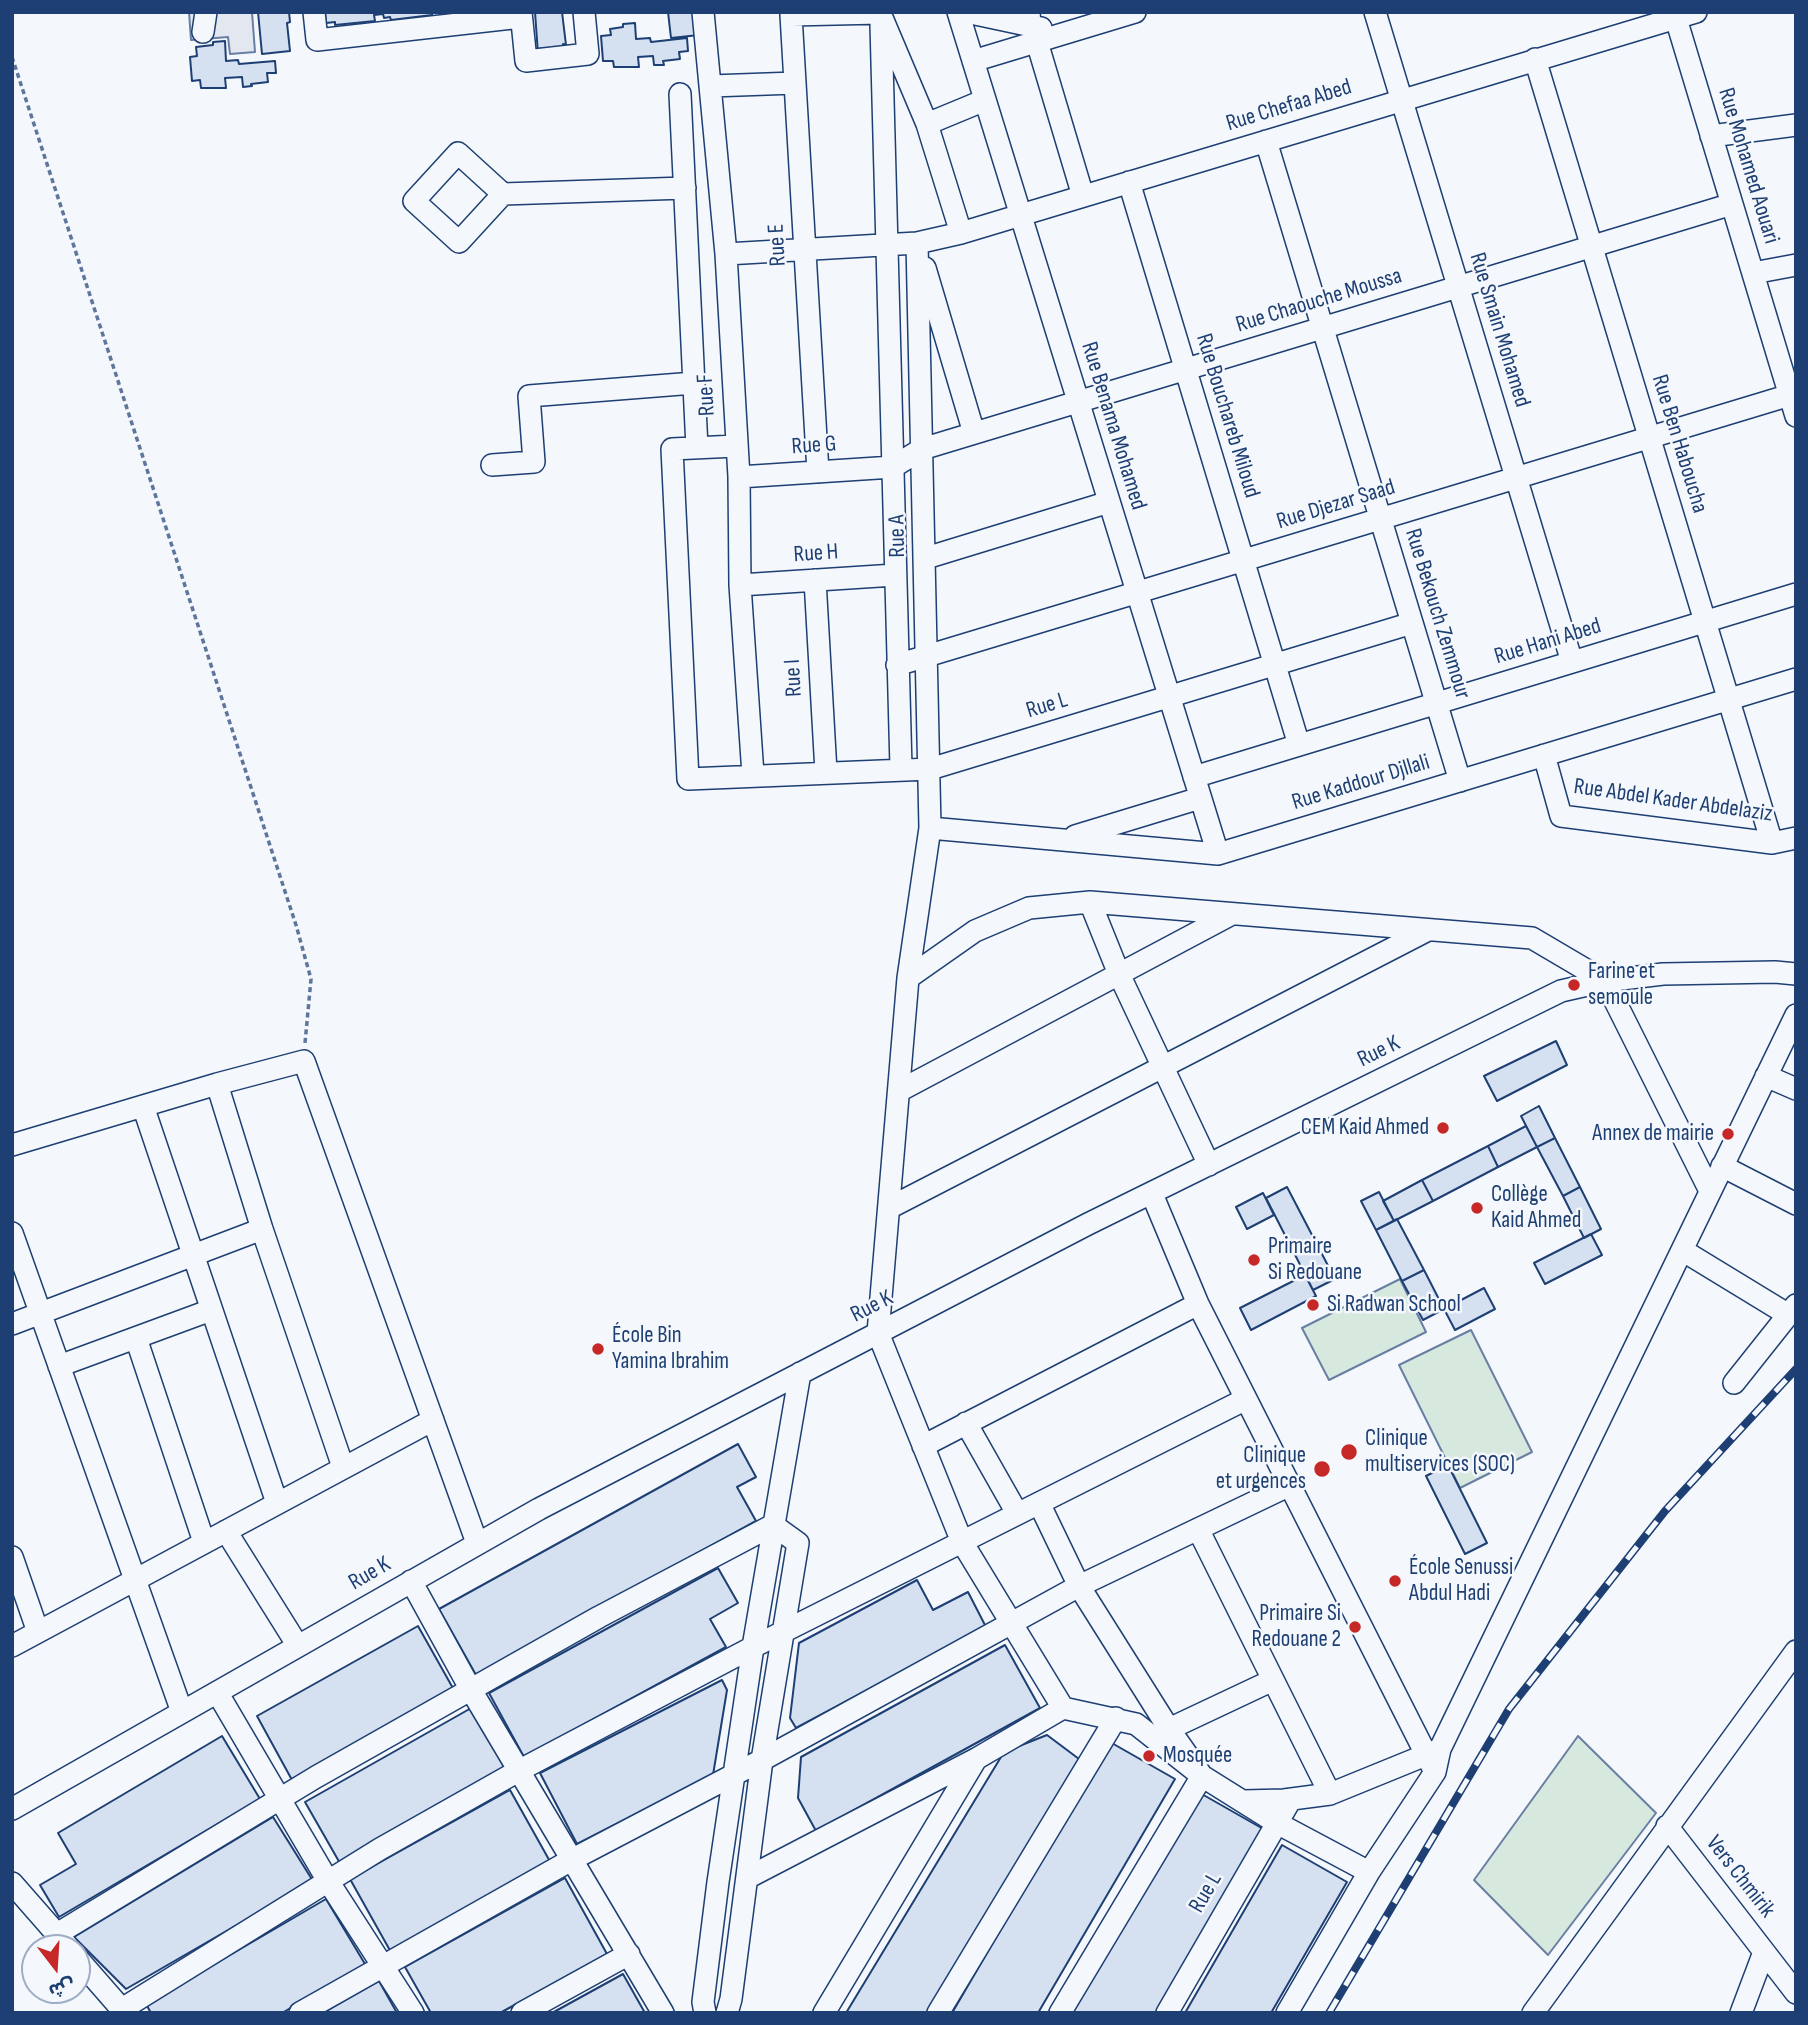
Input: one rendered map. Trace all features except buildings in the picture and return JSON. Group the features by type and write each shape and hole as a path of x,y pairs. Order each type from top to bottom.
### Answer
{"street":[{"path":"314,12 317,40 521,15 526,61 588,54 584,12"},
{"name":"Rue F","path":"703,12 726,254 738,477 740,585 753,775"},
{"name":"Rue Benama Mohamed","path":"958,12 1218,854"},
{"path":"967,12 992,15 1063,34 1135,12"},
{"name":"Rue Smain Mohamed","path":"1375,12 1572,662"},
{"name":"Rue Chefaa Abed","path":"726,254 917,243 961,233 1674,15 1696,12"},
{"path":"842,13 882,13"},
{"name":"Rue E","path":"818,472 790,15 842,13"},
{"path":"882,13 927,124 961,233"},
{"path":"882,13 901,768"},
{"name":"Rue Mohamed Aouari","path":"1674,15 1793,406"},
{"path":"973,61 1032,26"},
{"path":"1032,26 1083,196"},
{"name":"Rue Ben Haboucha","path":"1535,59 1772,843"},
{"path":"711,86 794,83"},
{"path":"680,94 697,448 736,446"},
{"path":"927,124 985,100"},
{"path":"1711,136 1796,125"},
{"name":"Rue Bekouch Zemmour","path":"1266,141 1460,781"},
{"name":"Rue Bouchareb Miloud","path":"1129,182 1300,745"},
{"path":"503,194 685,188"},
{"name":"Rue Chaouche Moussa","path":"893,467 922,449 1732,204"},
{"path":"917,243 974,433"},
{"name":"Rue A","path":"878,1333 908,978 930,828 917,243"},
{"path":"1753,273 1796,265"},
{"path":"492,465 534,462 529,396 694,383"},
{"name":"Rue Djezar Saad","path":"897,665 1649,437 1793,406"},
{"name":"Rue L","path":"697,448 673,449 688,779 901,768 930,769 1412,623"},
{"name":"Rue G","path":"738,477 893,467"},
{"name":"Rue H","path":"740,585 815,580 895,570 1109,502"},
{"name":"Rue I","path":"815,580 826,772"},
{"name":"Rue Hani Abed","path":"1194,776 1796,594"},
{"name":"Rue Kaddour Djllali","path":"930,828 1058,842 1218,854 1796,679"},
{"name":"Rue Abdel Kader Abdelaziz","path":"1544,755 1561,816 1772,843 1796,838"},
{"path":"1058,842 1200,798"},
{"path":"908,978 975,931 1029,908 1090,902 1532,938 1605,981 1710,1191"},
{"path":"1090,902 1119,974 1209,1165"},
{"path":"899,1091 1232,914"},
{"path":"889,1208 1428,930"},
{"name":"Rue K","path":"12,1808 477,1543 878,1333 1209,1165 1562,991 1605,981 1664,974 1796,974"},
{"path":"1287,2013 1434,1759 1796,1015"},
{"path":"12,1145 304,1060 477,1543"},
{"path":"1766,1076 1796,1089"},
{"path":"217,1084 262,1229 343,1467"},
{"path":"143,1106 276,1503"},
{"path":"1722,1166 1796,1204"},
{"path":"1152,1194 1198,1304 1434,1759"},
{"path":"12,1324 262,1229"},
{"path":"12,1233 182,1712"},
{"path":"1682,1250 1791,1310 1734,1383"},
{"path":"923,1446 1198,1304"},
{"path":"59,1366 211,1310"},
{"path":"878,1333 962,1542 1062,1708"},
{"path":"136,1338 204,1542"},
{"path":"705,2013 703,2002 718,1882 753,1647 800,1373"},
{"path":"91,1974 123,2011 328,1881 520,1770 753,1647 1246,1399"},
{"path":"12,1646 433,1420"},
{"path":"966,1423 1017,1513"},
{"path":"300,2013 573,1859 762,1760 1079,1586 1290,1485"},
{"path":"1039,1503 1079,1586 1169,1729 1202,1776"},
{"path":"727,2013 762,1760 798,1543 773,1525"},
{"path":"74,1934 279,1800 599,1617 773,1525"},
{"path":"1198,1529 1330,1794"},
{"path":"226,1531 298,1646"},
{"path":"12,1557 38,1632"},
{"path":"411,1581 471,1689 663,2013"},
{"path":"1533,2013 1796,1651"},
{"path":"1169,1729 1273,1680"},
{"path":"216,1692 328,1881 413,2013"},
{"path":"747,1878 975,1759 1062,1708 1136,1724 1202,1776 1277,1823 1368,1872"},
{"path":"938,2013 1116,1718"},
{"path":"824,2013 975,1759"},
{"path":"1243,1801 1330,1794 1434,1759"},
{"path":"1060,2013 1202,1776"},
{"name":"Rue L","path":"1167,2013 1291,1799"},
{"name":"Vers Chmirik","path":"1667,1826 1796,1993"},
{"path":"12,1883 57,1934"},
{"path":"1741,2013 1764,1952"},
{"path":"522,2013 629,1954"}],"path":[{"path":"12,57 296,925 311,979 304,1060"}],"shaded area":[{"path":"189,12 252,12 255,52 230,54 228,37 191,40"},
{"path":"1400,1279 1426,1332 1329,1380 1302,1328"},
{"path":"1471,1330 1532,1452 1460,1488 1399,1365"},
{"path":"1578,1736 1656,1813 1548,1955 1474,1880"}],"railway":[{"path":"1329,2013 1509,1709 1665,1511 1796,1369"}],"place":[{"name":"Farine et semoule","path":"1574,985"},
{"name":"CEM Kaid Ahmed","path":"1443,1128"},
{"name":"Annex de mairie","path":"1728,1134"},
{"name":"Collège Kaid Ahmed","path":"1477,1208"},
{"name":"Primaire Si Redouane","path":"1254,1260"},
{"name":"Si Radwan School","path":"1313,1305"},
{"name":"École Bin Yamina Ibrahim","path":"598,1349"},
{"name":"Clinique multiservices (SOC)","path":"1349,1452"},
{"name":"Clinique et urgences","path":"1322,1469"},
{"name":"École Senussi Abdul Hadi","path":"1395,1581"},
{"name":"Primaire Si Redouane 2","path":"1355,1627"},
{"name":"Mosquée","path":"1149,1756"}]}
